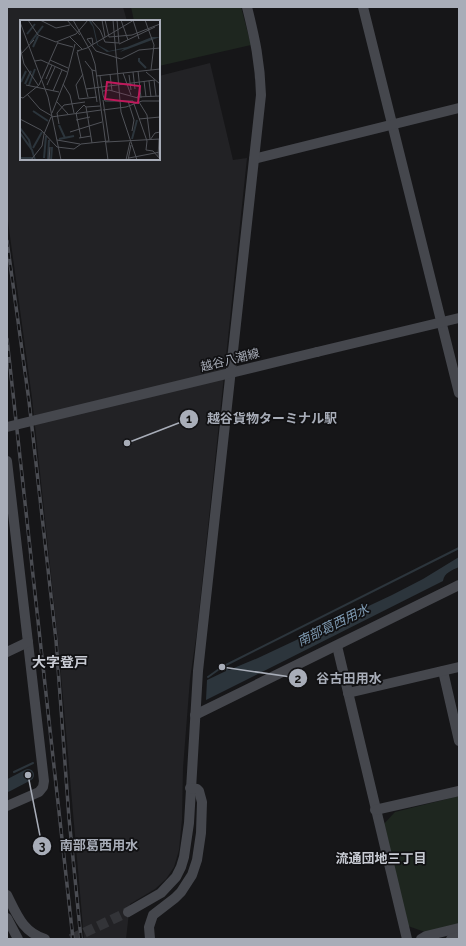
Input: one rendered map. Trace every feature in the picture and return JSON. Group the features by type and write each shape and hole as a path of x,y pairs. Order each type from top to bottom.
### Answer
{"street":[{"path":"128,912 161,893 170,884 181,867 189,823 198,676 261,95 257,48 247,7"},
{"path":"363,7 459,393"},
{"path":"254,159 459,108"},
{"name":"越谷八潮線","path":"7,427 459,318"},
{"path":"7,461 44,781 43,787 38,792 7,806"},
{"path":"195,716 459,585"},
{"path":"7,652 28,642"},
{"path":"337,646 406,939"},
{"path":"348,693 459,667"},
{"path":"443,671 459,741"},
{"path":"150,939 150,920 153,915 181,892 192,874 197,860 202,802 199,791 197,789 190,788"},
{"path":"375,810 459,791"},
{"path":"7,895 21,922 28,930 45,939"},
{"path":"7,918 18,939"},
{"path":"421,939 426,936 459,928"},
{"path":"451,939 459,937"}],"shaded area":[{"path":"7,7 123,7 127,20 20,20 20,160 160,160 160,76 210,63 233,160 247,158 197,631 190,679 183,768 182,819 179,850 174,867 166,879 155,889 130,904 126,939 84,939 58,640 32,398 7,214"},
{"path":"131,7 241,7 251,45 160,66 160,20 134,20"},
{"path":"459,796 459,924 425,932 408,926 383,825 395,812"}],"water":[{"path":"459,557 459,567 447,574 443,581 206,700 207,680 226,671 226,668 229,670 258,658 392,595 423,579"}],"waterway":[{"path":"208,677 222,667 459,548"},
{"path":"14,772 33,763"},
{"name":"南部葛西用水","path":"7,786 28,775"}],"tunnel":[{"path":"71,939 128,912"}],"railway":[{"path":"7,241 29,401 56,640 69,818 81,939"},
{"path":"7,339 73,939"}],"place":[{"name":"越谷貨物ターミナル駅","path":"127,443"},
{"name":"谷古田用水","path":"222,667"},
{"name":"南部葛西用水","path":"28,775"}],"district":[{"name":"大字登戸","path":"60,662"},
{"name":"流通団地三丁目","path":"381,858"}]}
